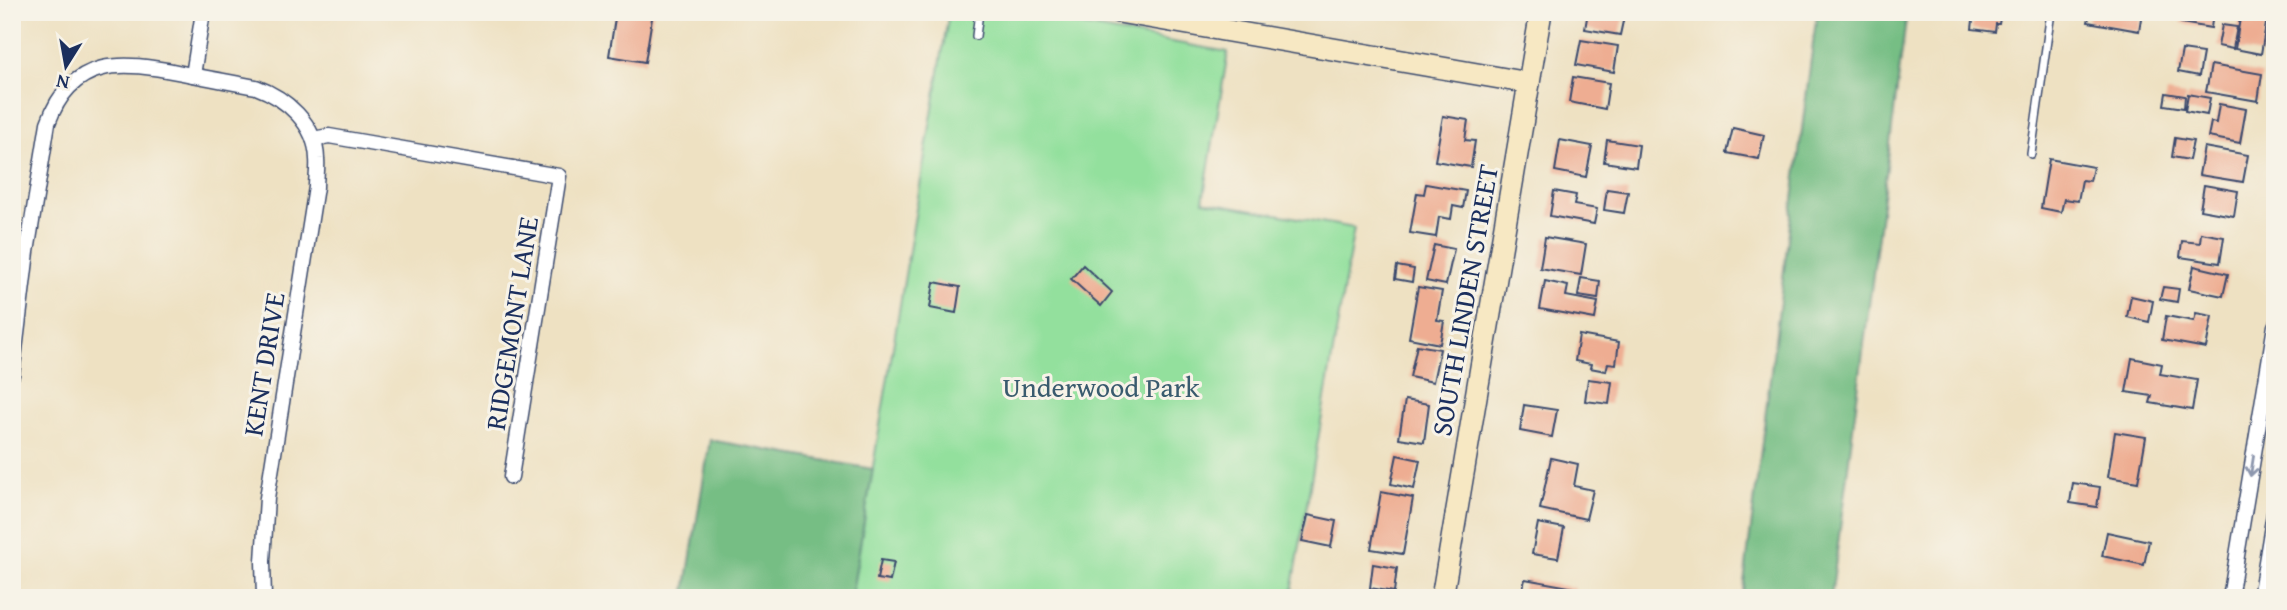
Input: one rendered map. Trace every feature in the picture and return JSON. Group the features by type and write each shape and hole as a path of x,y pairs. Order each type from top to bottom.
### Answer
{"main road":[{"path":"1119,12 1529,83"},
{"name":"SOUTH LINDEN STREET","path":"1443,598 1541,12"}],"street":[{"path":"193,75 203,12"},
{"path":"12,375 27,252 48,123 60,95 70,85 86,73 114,65 161,69 256,87 273,93 288,103 313,139"},
{"name":"RIDGEMONT LANE","path":"313,139 329,136 559,176 511,477"},
{"name":"KENT DRIVE","path":"264,598 263,559 267,498 316,187 318,158 313,139"},
{"path":"2230,598 2275,326"},
{"path":"2260,598 2275,508"}],"lane":[{"path":"976,36 979,12"},
{"path":"2031,154 2051,12"}],"green space":[{"name":"Underwood Park","path":"949,12 1007,12 1228,52 1203,201 1354,228 1291,598 851,598"},
{"path":"1817,12 1907,12 1831,598 1742,598"},
{"path":"710,440 873,469 851,598 684,598"}],"building":[{"path":"616,12 653,12 645,62 609,56"},
{"path":"1588,12 1625,12 1620,35 1585,29"},
{"path":"1974,12 2001,12 1995,32 1972,29"},
{"path":"2090,12 2142,12 2139,31 2088,22"},
{"path":"2183,12 2213,12 2211,28 2181,23"},
{"path":"2241,12 2268,12 2261,54 2235,49"},
{"path":"2222,25 2237,27 2233,49 2218,46"},
{"path":"1581,40 1618,46 1614,72 1576,65"},
{"path":"2182,50 2203,53 2199,76 2178,72"},
{"path":"2211,65 2262,74 2258,101 2206,92"},
{"path":"1573,77 1609,83 1605,109 1569,102"},
{"path":"2166,93 2185,96 2184,108 2164,105"},
{"path":"2188,94 2210,98 2207,115 2185,111"},
{"path":"2219,104 2246,109 2240,143 2208,137 2211,122 2216,123"},
{"path":"1443,116 1468,120 1465,140 1475,141 1471,167 1435,161"},
{"path":"1733,128 1764,135 1759,159 1727,153"},
{"path":"2175,138 2193,141 2189,160 2172,157"},
{"path":"1560,140 1592,146 1586,177 1555,171"},
{"path":"1607,140 1639,145 1636,167 1604,162"},
{"path":"2204,147 2248,155 2243,182 2199,175"},
{"path":"2049,159 2093,167 2090,181 2082,180 2078,201 2064,199 2061,212 2041,208"},
{"path":"1426,184 1466,191 1463,208 1453,206 1451,219 1439,217 1436,237 1410,233 1417,193 1424,194"},
{"path":"2204,185 2238,191 2234,216 2200,210"},
{"path":"1607,189 1628,192 1624,213 1604,210"},
{"path":"1554,191 1576,195 1574,205 1597,209 1594,224 1550,216"},
{"path":"2201,233 2224,237 2220,263 2180,257 2182,241 2200,243"},
{"path":"1545,237 1586,244 1581,275 1540,268"},
{"path":"1434,245 1454,249 1446,285 1426,281"},
{"path":"1083,265 1112,292 1101,306 1071,279"},
{"path":"1397,266 1414,269 1412,282 1395,279"},
{"path":"2194,266 2228,274 2223,296 2189,289"},
{"path":"1581,278 1600,281 1598,299 1578,296"},
{"path":"1545,281 1568,286 1566,296 1598,302 1595,319 1540,309"},
{"path":"934,282 960,287 956,313 930,308"},
{"path":"1418,287 1442,291 1437,320 1444,321 1440,344 1409,338"},
{"path":"2163,287 2179,289 2177,302 2160,299"},
{"path":"2131,296 2153,301 2149,322 2127,317"},
{"path":"2196,313 2212,316 2206,348 2162,340 2166,316 2194,321"},
{"path":"1579,335 1619,342 1616,364 1608,363 1606,371 1575,361"},
{"path":"1417,345 1440,349 1433,382 1410,377"},
{"path":"2132,358 2162,364 2160,374 2197,380 2192,410 2150,403 2152,396 2126,392"},
{"path":"1588,379 1612,382 1609,404 1585,401"},
{"path":"1405,400 1429,404 1424,442 1399,438"},
{"path":"1524,405 1557,410 1552,437 1520,431"},
{"path":"2115,432 2146,437 2138,482 2108,477"},
{"path":"1397,455 1420,460 1414,489 1391,484"},
{"path":"1551,458 1578,464 1574,486 1593,490 1586,519 1540,509"},
{"path":"2073,483 2100,487 2097,507 2070,503"},
{"path":"1381,492 1413,498 1403,554 1371,549"},
{"path":"1308,515 1336,521 1331,547 1302,541"},
{"path":"1538,523 1564,528 1558,558 1532,554"},
{"path":"2107,532 2149,541 2144,565 2102,556"},
{"path":"881,560 894,562 890,581 877,579"},
{"path":"1373,564 1397,568 1394,592 1370,588"},
{"path":"1525,579 1575,588 1573,598 1521,598"}]}
